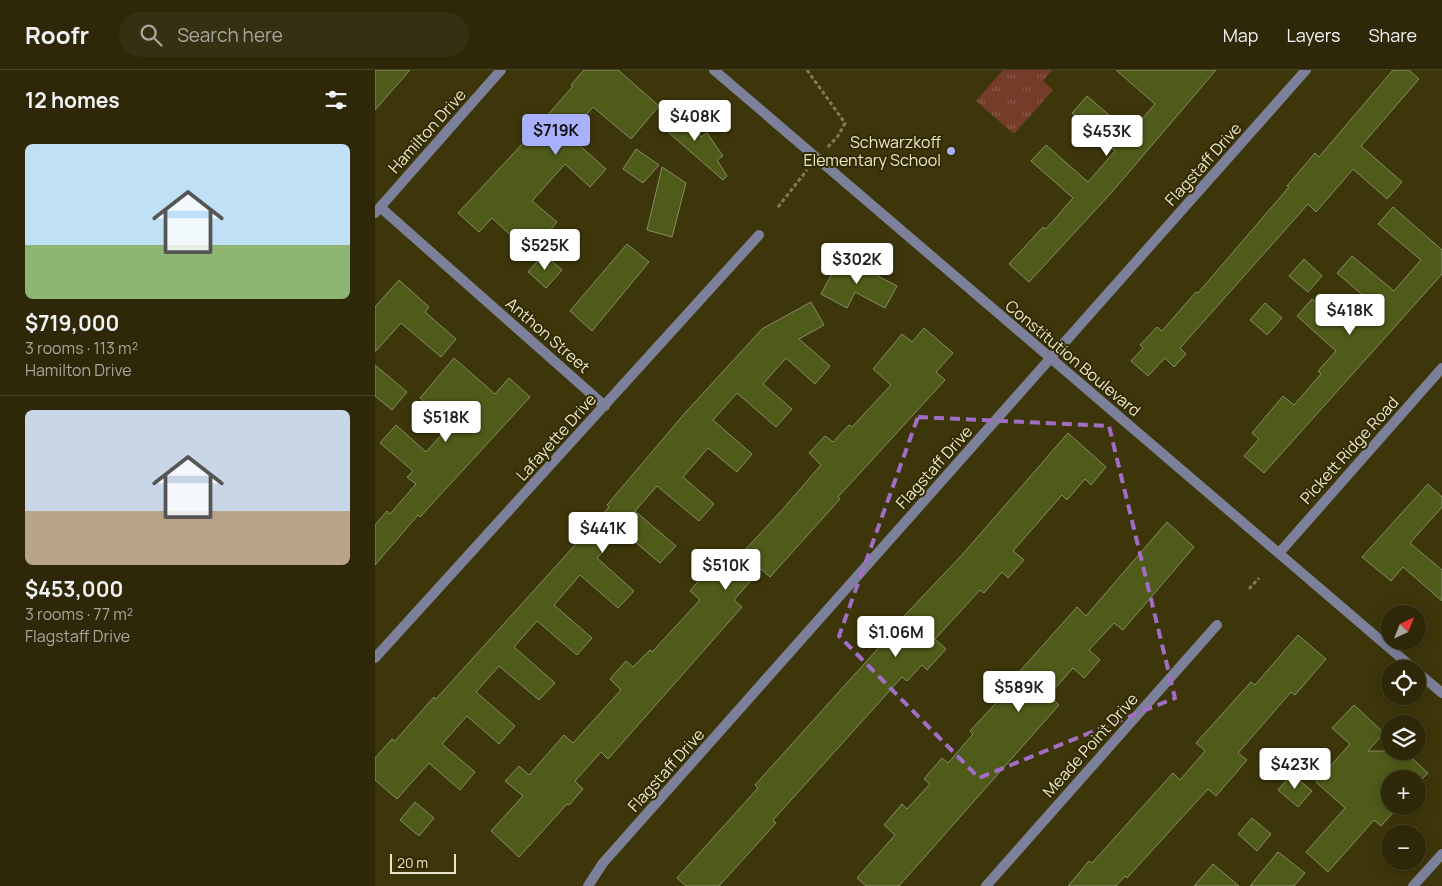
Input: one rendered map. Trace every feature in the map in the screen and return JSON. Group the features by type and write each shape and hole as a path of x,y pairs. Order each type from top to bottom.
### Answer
{"street":[{"name":"Hamilton Drive","path":"377,210 501,70"},
{"name":"Constitution Boulevard","path":"714,70 1280,552 1404,660"},
{"name":"Flagstaff Drive","path":"588,886 603,863 1306,70"},
{"name":"Anthon Street","path":"377,210 605,406"},
{"name":"Lafayette Drive","path":"375,658 759,235"},
{"name":"Pickett Ridge Road","path":"1280,552 1442,368"},
{"name":"Meade Point Drive","path":"985,886 1217,625"},
{"path":"1426,680 1442,693"},
{"path":"1413,886 1442,854"}],"path":[{"path":"807,70 845,123 839,136 827,148"},
{"path":"778,207 808,170"},
{"path":"1249,589 1259,578"}],"highlighted area":[{"path":"918,417 1109,426 1175,698 979,778 839,636"}],"green space":[{"path":"1003,70 1052,70 1043,81 1053,90 1014,134 976,101"}],"building":[{"path":"375,70 410,70 375,110"},
{"path":"584,70 618,70 659,106 631,139 593,107 568,135 606,169 590,187 565,164 532,201 557,222 531,254 492,218 479,232 458,213 526,140 573,86 571,85"},
{"path":"1116,70 1216,70 1112,192 1029,282 1009,264 1043,227 1046,229 1073,198 1031,161 1046,145 1088,182 1115,151 1072,113 1087,96 1130,133 1155,104"},
{"path":"1393,70 1409,70 1419,79 1361,146 1402,182 1387,199 1353,169 1316,212 1308,204 1180,348 1186,354 1174,367 1165,358 1148,376 1131,361 1143,348 1140,345 1157,327 1162,331 1196,292 1198,293 1289,187 1287,186 1315,153 1319,157"},
{"path":"674,109 696,129 701,137 707,133 723,156 717,160 727,176 723,180 660,125"},
{"path":"636,149 659,165 643,183 623,169"},
{"path":"662,167 686,183 672,237 647,230"},
{"path":"1393,207 1442,250 1442,274 1264,473 1244,456 1259,439 1252,433 1283,396 1294,405 1321,374 1318,371 1336,351 1297,316 1312,299 1343,326 1367,299 1337,273 1352,256 1394,291 1421,260 1378,224"},
{"path":"627,244 649,262 592,331 570,311"},
{"path":"544,254 562,270 546,288 528,272"},
{"path":"841,257 897,286 885,308 855,292 847,308 821,294"},
{"path":"1304,259 1322,276 1308,292 1289,276"},
{"path":"399,280 429,307 425,312 456,339 441,357 401,323 375,352 375,307"},
{"path":"811,302 824,325 799,339 830,366 815,384 786,358 763,384 792,409 776,427 737,393 713,420 752,454 737,472 708,448 683,477 714,504 699,521 657,486 635,511 676,546 660,563 621,530 597,558 634,591 618,608 580,575 554,605 592,638 577,655 537,621 514,647 555,683 539,700 499,666 476,692 515,726 499,744 467,716 442,744 475,772 460,790 429,763 397,799 375,780 375,758 392,739 395,741 434,697 436,699 557,565 609,507 607,505 685,413 762,329"},
{"path":"1265,303 1282,318 1267,335 1250,320"},
{"path":"924,328 953,353 936,372 945,380 838,497 840,499 770,577 761,569 734,600 742,607 608,759 601,752 575,781 583,789 519,857 491,831 523,796 505,781 519,766 529,775 564,735 573,743 621,690 610,679 626,661 633,667 650,650 652,652 700,600 690,591 723,553 733,563 782,510 821,465 809,453 825,436 833,442 849,425 852,427 891,385 873,369 902,334 912,342"},
{"path":"454,358 495,394 509,378 530,397 420,517 418,515 375,565 375,525 387,511 390,514 416,484 407,477 413,471 380,443 396,425 426,452 451,424 420,398"},
{"path":"375,365 407,392 392,410 375,396"},
{"path":"1068,433 1106,467 1091,485 1085,479 1067,500 1062,495 1013,551 1024,560 1008,578 1002,572 984,593 980,590 935,639 946,649 927,670 922,665 907,681 902,677 773,820 776,823 719,886 686,886 677,878 758,788 755,785 883,643 906,614 962,555"},
{"path":"1428,484 1442,497 1442,507 1410,543 1442,570 1442,601 1403,567 1391,581 1362,557"},
{"path":"1167,522 1194,547 1123,630 1114,623 1089,650 1100,660 1084,678 1073,668 1049,695 1059,705 899,886 866,886 857,878 895,835 884,825 902,804 907,809 930,784 924,779 942,758 948,763 973,734 970,731 1007,691 1004,689 1077,607 1086,616"},
{"path":"1298,635 1326,659 1295,695 1291,692 1238,753 1247,760 1216,796 1208,789 1127,878 1125,876 1116,886 1068,886 1089,861 1092,863 1173,773 1180,780 1205,751 1196,743 1251,682 1255,685"},
{"path":"1354,705 1381,730 1381,736 1368,751 1381,751 1381,760 1414,760 1425,770 1381,770 1381,815 1391,815 1381,826 1374,820 1328,872 1306,852 1345,808 1316,782 1350,744 1332,728"},
{"path":"1292,774 1312,791 1298,807 1278,790"},
{"path":"415,802 434,818 419,836 400,820"},
{"path":"1252,818 1271,834 1257,851 1238,834"},
{"path":"1278,852 1305,873 1294,886 1250,886"},
{"path":"1213,864 1239,886 1194,886"}],"place":[{"name":"Schwarzkoff Elementary School","path":"951,151"}]}
